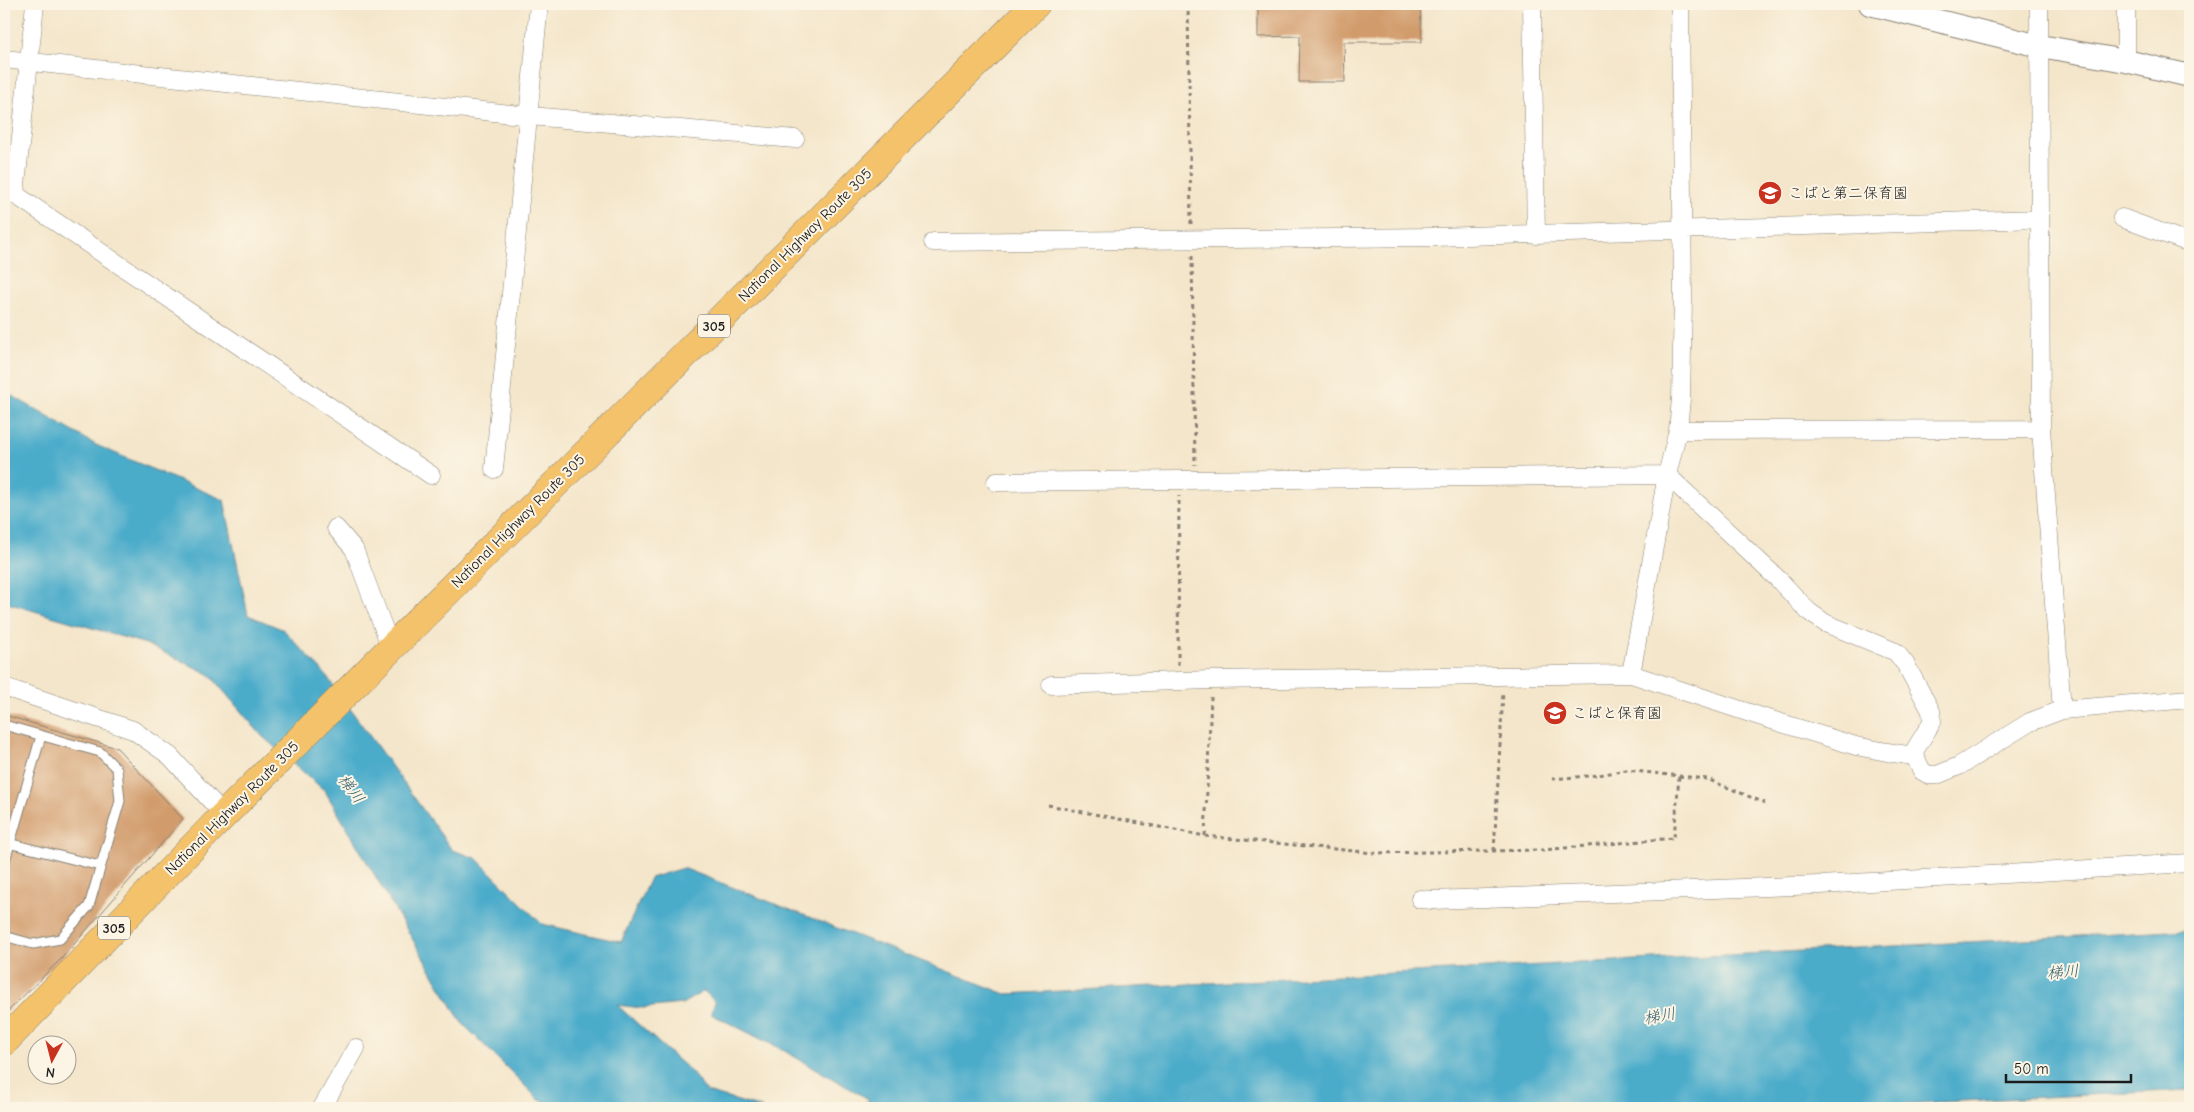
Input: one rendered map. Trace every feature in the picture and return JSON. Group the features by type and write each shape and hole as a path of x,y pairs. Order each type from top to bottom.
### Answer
{"highway":[{"name":"National Highway Route 305","path":"4,1042 229,811 1036,4"}],"street":[{"path":"35,4 9,190 431,475"},
{"path":"494,469 530,116 539,4"},
{"path":"1532,4 1536,235"},
{"path":"1631,674 1667,475 1678,430 1683,357 1680,4"},
{"path":"1870,4 2040,46 2126,61 2190,76"},
{"path":"2039,4 2041,429 2062,710"},
{"path":"2126,4 2126,61"},
{"path":"4,59 530,116 795,139"},
{"path":"2122,218 2190,243"},
{"path":"933,242 1536,235 2040,219"},
{"path":"1678,430 2041,429"},
{"path":"996,482 1667,475 1779,580 1808,611 1825,623 1896,652 1906,665 1931,711 1932,722 1913,753 1907,755 1856,746 1631,674 1212,680 1051,685"},
{"path":"336,528 354,549 386,654"},
{"path":"4,687 133,730 170,756 229,811"},
{"path":"1913,753 1922,771 1929,775 1937,775 1959,766 2030,722 2062,710 2190,699"},
{"path":"1420,898 1433,900 1810,885 2190,863"},
{"path":"322,1108 356,1048"}],"lane":[{"path":"4,725 100,752 117,769 120,801 89,906 60,939 34,944 4,936"},
{"path":"4,864 7,843 41,736"},
{"path":"7,843 100,866"}],"path":[{"path":"1178,682 1188,480 1191,239 1188,4"},
{"path":"1494,851 1504,675"},
{"path":"1205,836 1212,680"},
{"path":"1552,779 1599,775 1626,770 1707,779 1765,803"},
{"path":"1048,805 1205,836 1374,853 1543,850 1674,838 1679,776"}],"water":[{"name":"梯川","path":"4,391 96,445 224,500 248,615 284,630 325,674 452,850 476,858 542,924 621,942 650,878 683,868 1006,994 2190,930 2190,1090 1815,1108 854,1108 870,1100 781,1049 711,1014 715,1002 704,991 682,1004 642,1008 617,1005 691,1072 707,1092 762,1108 555,1108 538,1099 462,1023 325,791 262,736 209,674 146,644 4,602"}],"building":[{"path":"1258,4 1420,4 1422,42 1344,42 1345,82 1299,82 1300,36 1258,37"},
{"path":"4,715 117,748 183,819 62,958 4,1015"}],"place":[{"name":"こばと第二保育園","path":"1770,193"},
{"name":"こばと保育園","path":"1555,713"}]}
